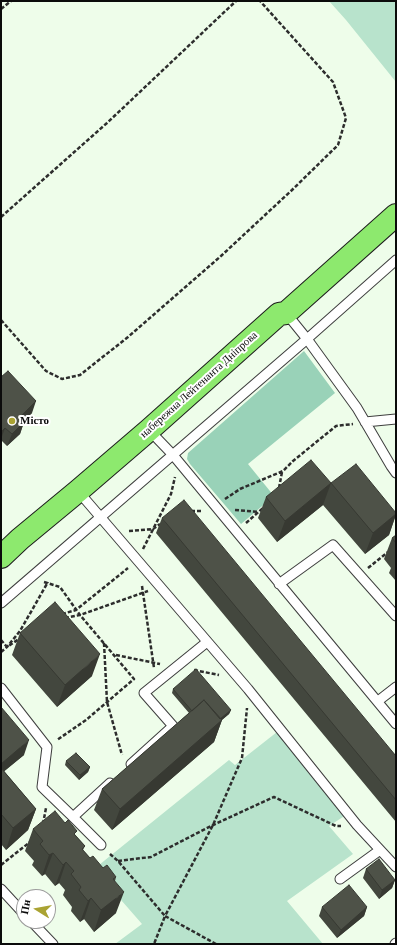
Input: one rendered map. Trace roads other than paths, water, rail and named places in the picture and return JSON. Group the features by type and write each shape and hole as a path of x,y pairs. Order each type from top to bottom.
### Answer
{"main road":[{"name":"набережна Лейтенанта Дніпрова","path":"1,557 20,539 149,430 279,314 286,313 396,215"}],"lane":[{"path":"1,603 100,516 307,339 396,260"},
{"path":"286,313 307,339 357,408 396,473"},
{"path":"365,422 396,419"},
{"path":"149,430 173,455 396,724"},
{"path":"78,491 239,679 358,825 396,867"},
{"path":"279,584 333,545 396,616"},
{"path":"73,817 173,726 144,693 207,642"},
{"path":"378,701 396,687"},
{"path":"1,688 47,747 42,787 101,845"},
{"path":"340,879 380,850"},
{"path":"1,889 16,905"},
{"path":"39,929 53,944"}],"place":[{"name":"Місто","path":"12,421"}]}
